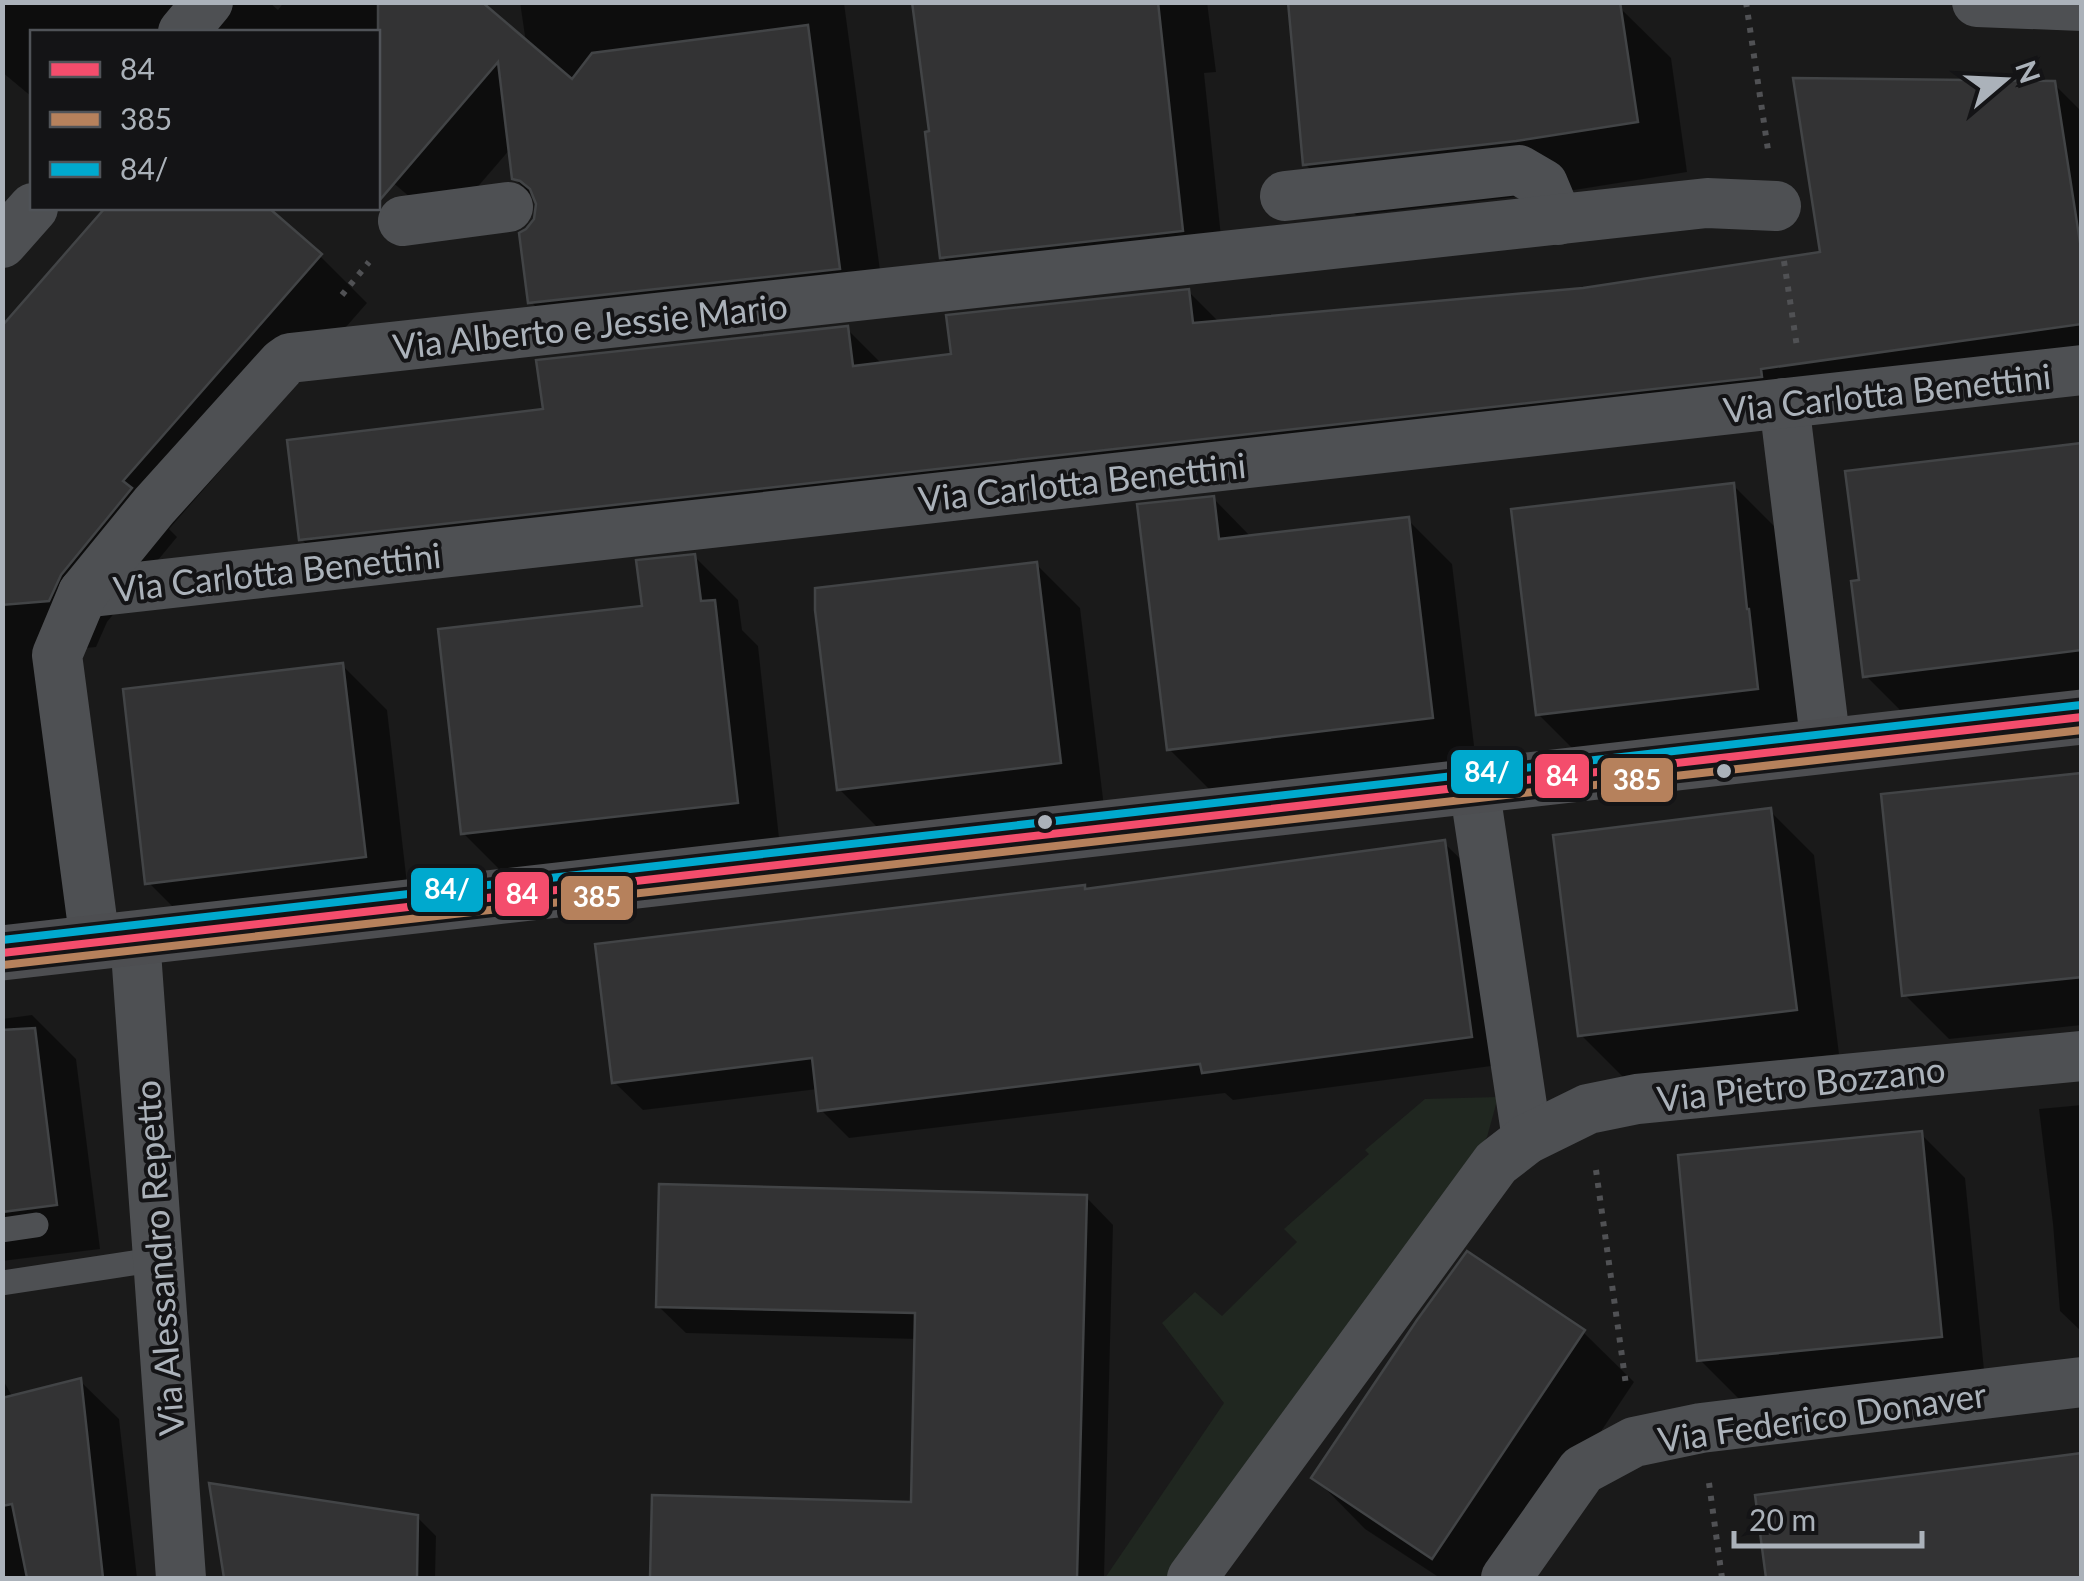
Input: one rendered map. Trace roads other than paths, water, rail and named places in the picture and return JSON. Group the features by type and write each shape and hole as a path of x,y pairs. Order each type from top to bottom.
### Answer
{"street":[{"path":"185,30 208,2"},
{"path":"1977,2 2082,6"},
{"path":"1286,196 1519,170 1543,184 1558,220"},
{"name":"Via Alberto e Jessie Mario","path":"83,593 154,506 290,358 1707,204 1776,206"},
{"path":"404,221 508,208"},
{"path":"2,242 30,210"},
{"name":"Via Carlotta Benettini","path":"83,593 2082,370"},
{"path":"1784,403 1826,746"},
{"path":"83,593 57,655 115,940"},
{"path":"2,953 2082,717"},
{"path":"1474,786 1527,1139"},
{"name":"Via Alessandro Repetto","path":"115,940 158,1259 181,1578"},
{"name":"Via Pietro Bozzano","path":"1192,1578 1496,1163 1527,1139 1588,1109 1637,1099 2082,1056"},
{"name":"Via Federico Donaver","path":"1506,1578 1582,1470 1634,1442 1700,1428 2082,1382"}],"lane":[{"path":"2,1230 36,1225"},
{"path":"2,1283 158,1259"}]}
